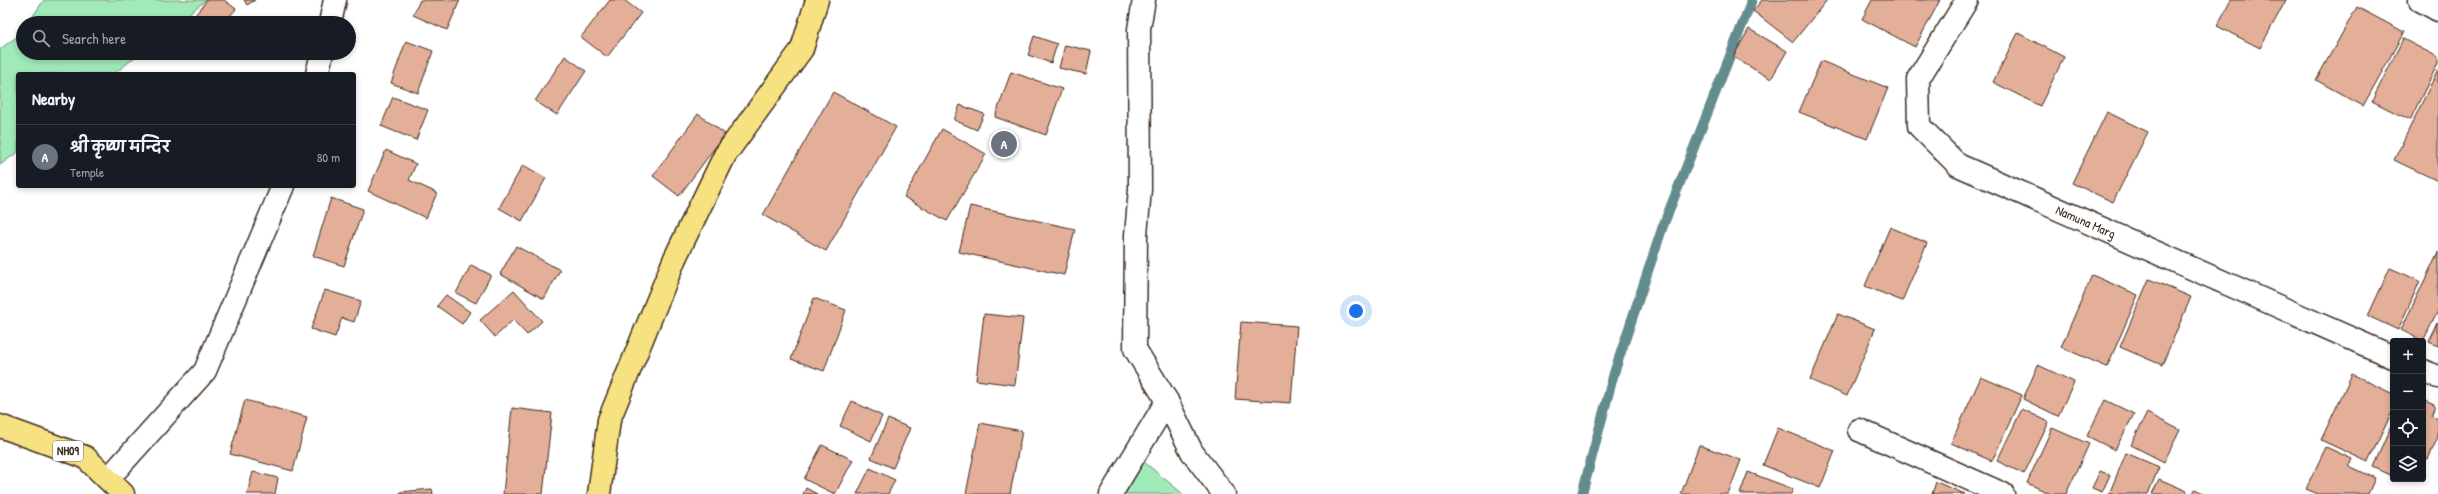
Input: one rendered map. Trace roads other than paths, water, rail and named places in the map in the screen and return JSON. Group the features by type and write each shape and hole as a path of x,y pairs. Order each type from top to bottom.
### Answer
{"main road":[{"path":"599,494 609,420 675,258 725,155 802,49 817,0"},
{"name":"NH09","path":"0,426 85,457 116,487"}],"street":[{"path":"332,16 336,0"},
{"path":"1144,0 1139,29 1140,189 1136,235 1135,349 1167,401 1192,452 1224,494"},
{"name":"Namuna Marg","path":"1967,0 1918,79 1919,126 1958,165 2390,356"},
{"path":"2420,0 2438,10"},
{"path":"317,72 320,60"},
{"path":"116,487 205,371 282,188"},
{"path":"2426,372 2438,377"},
{"path":"1110,494 1167,401"},
{"path":"1859,430 2003,494"}],"waterway":[{"path":"1582,494 1614,373 1663,226 1752,0"}],"place":[{"name":"श्री कृष्ण मन्दिर","path":"1004,144"}]}
